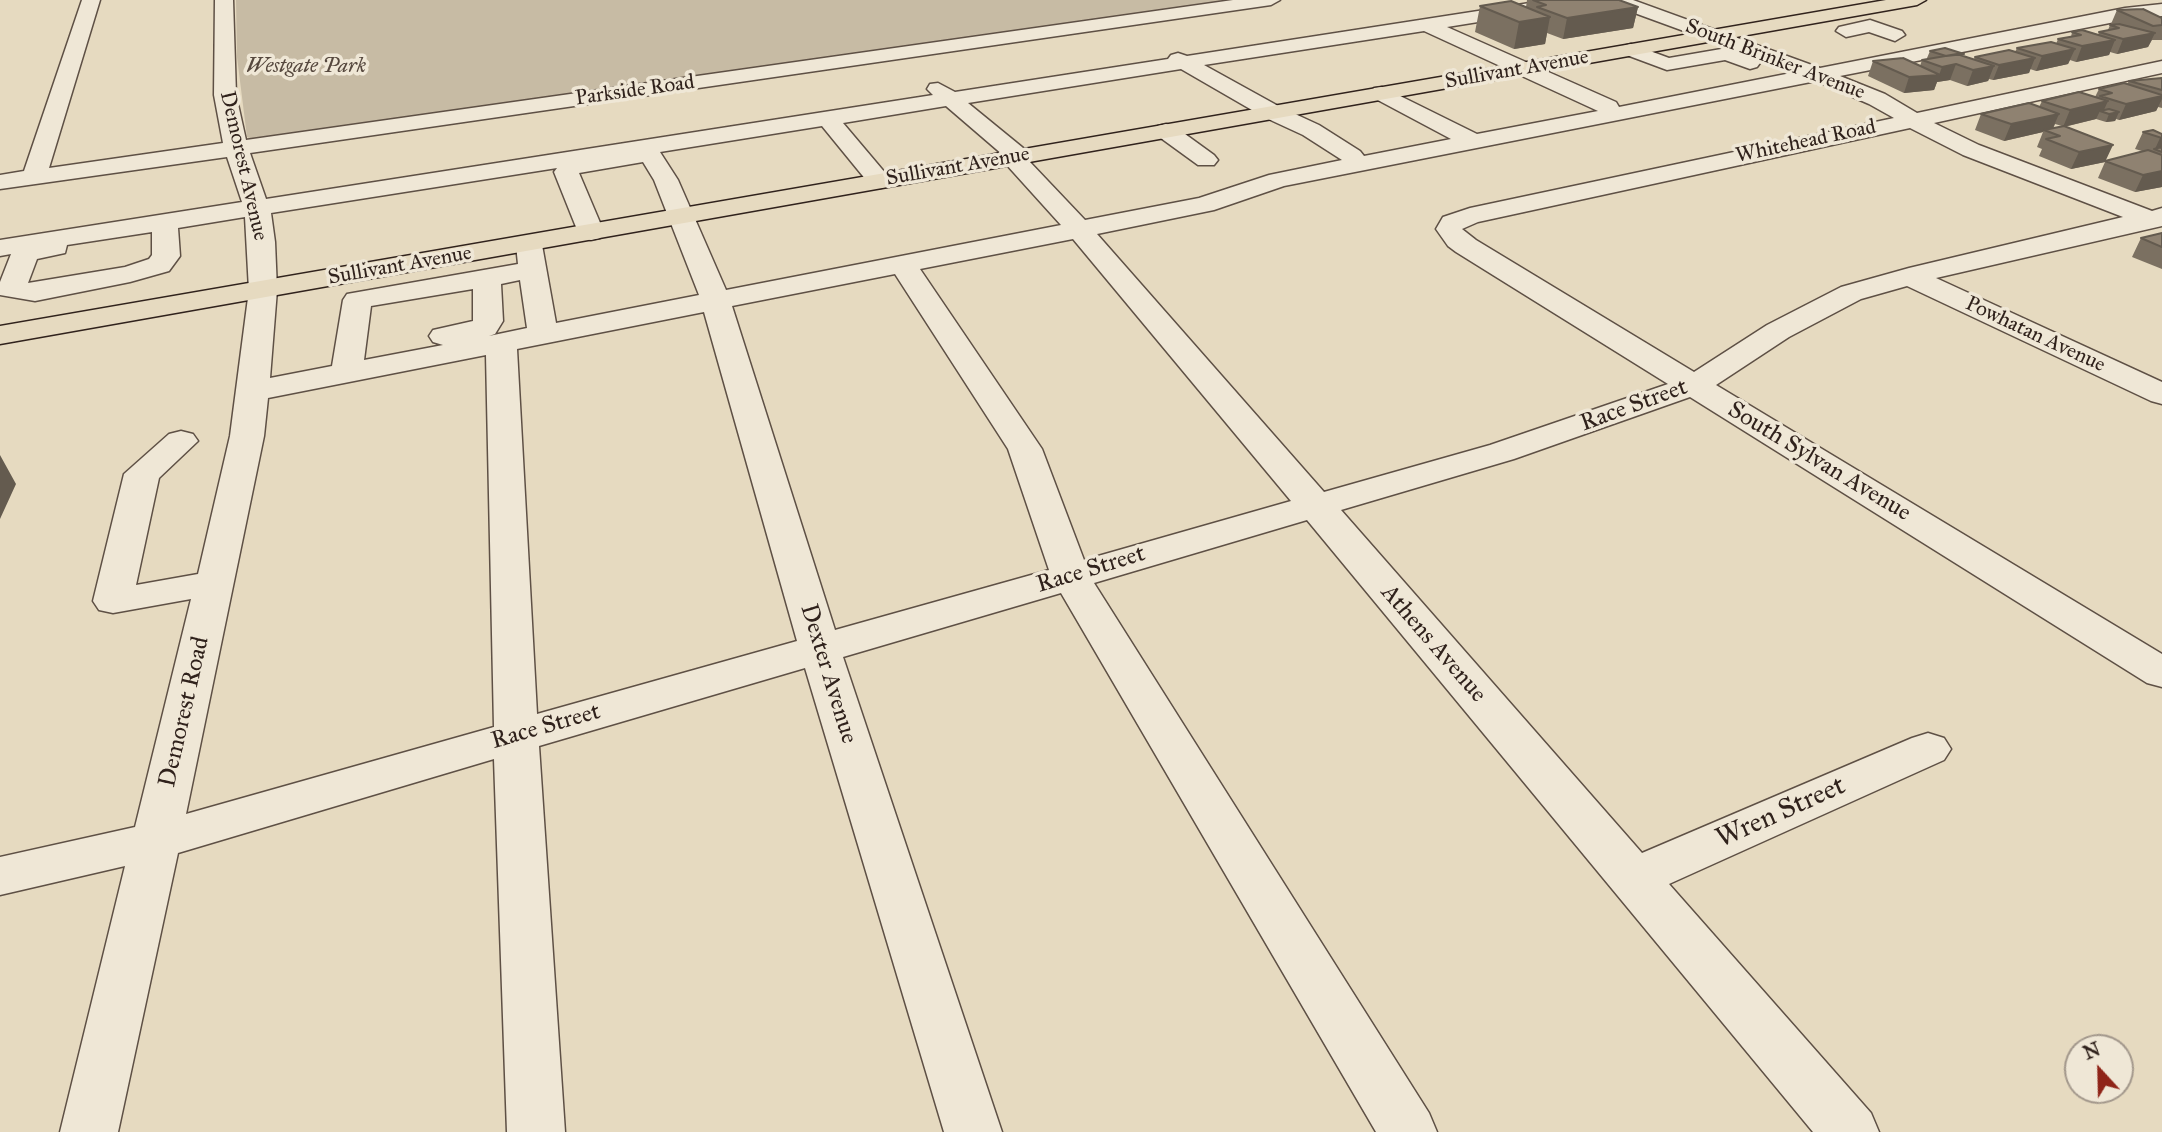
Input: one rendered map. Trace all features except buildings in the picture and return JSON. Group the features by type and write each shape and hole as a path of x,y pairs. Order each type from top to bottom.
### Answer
{"main road":[{"name":"Sullivant Avenue","path":"11,333 263,290 531,256 591,232 1382,93 1585,68 1632,50 1917,0"}],"street":[{"path":"34,177 91,0"},
{"name":"Demorest Avenue","path":"224,0 225,94 236,148 257,208 262,242 263,290"},
{"name":"Parkside Road","path":"0,182 1271,0"},
{"path":"11,333 23,291 25,254 33,250 257,208 950,99 1171,48 1425,24 1584,0"},
{"name":"South Brinker Avenue","path":"1616,0 1810,71 1877,99 1949,141 1998,162 2158,220"},
{"path":"2134,0 2161,11"},
{"path":"253,391 484,328 495,332 542,322 715,299 1205,205 1278,180 1474,142 1810,71 2125,14 2161,11"},
{"path":"1824,16 1853,29 1870,26 1895,35"},
{"path":"1137,40 1116,27 1124,21 1139,23 1171,48 1272,112 1311,130 1352,156"},
{"path":"1425,24 1608,107"},
{"path":"1632,50 1667,64 1727,54 1773,71 1810,71"},
{"name":"Athens Avenue","path":"894,54 1017,157 1850,1132"},
{"name":"Whitehead Road","path":"1452,223 1484,213 2162,67"},
{"path":"1634,89 1646,94 1693,85"},
{"path":"1382,93 1474,142"},
{"path":"827,118 880,181"},
{"path":"1166,131 1206,160"},
{"name":"Dexter Avenue","path":"591,232 566,172 573,166 650,154 666,180 715,299 820,650 973,1132"},
{"path":"1123,193 1148,216"},
{"name":"Race Street","path":"0,876 155,841 1502,452 1646,404 1692,385 1721,370 1778,331 1851,293 1909,276 2158,220"},
{"name":"South Sylvan Avenue","path":"1452,223 1449,229 1457,240 2162,673"},
{"path":"0,248 163,225"},
{"path":"23,291 130,274 159,265 166,256 163,225"},
{"path":"347,364 357,300 487,277 531,256 542,322"},
{"path":"902,263 1025,449 1070,575 1408,1132"},
{"name":"Powhatan Avenue","path":"1909,276 2162,394"},
{"path":"487,277 495,332 536,1132"},
{"name":"Demorest Road","path":"89,1132 247,436 263,290"},
{"path":"181,442 142,474 113,601 215,583"},
{"name":"Wren Street","path":"1634,877 1928,749"}],"green space":[{"name":"Westgate Park","path":"236,0 1247,0 254,140 247,137 237,57"}]}
